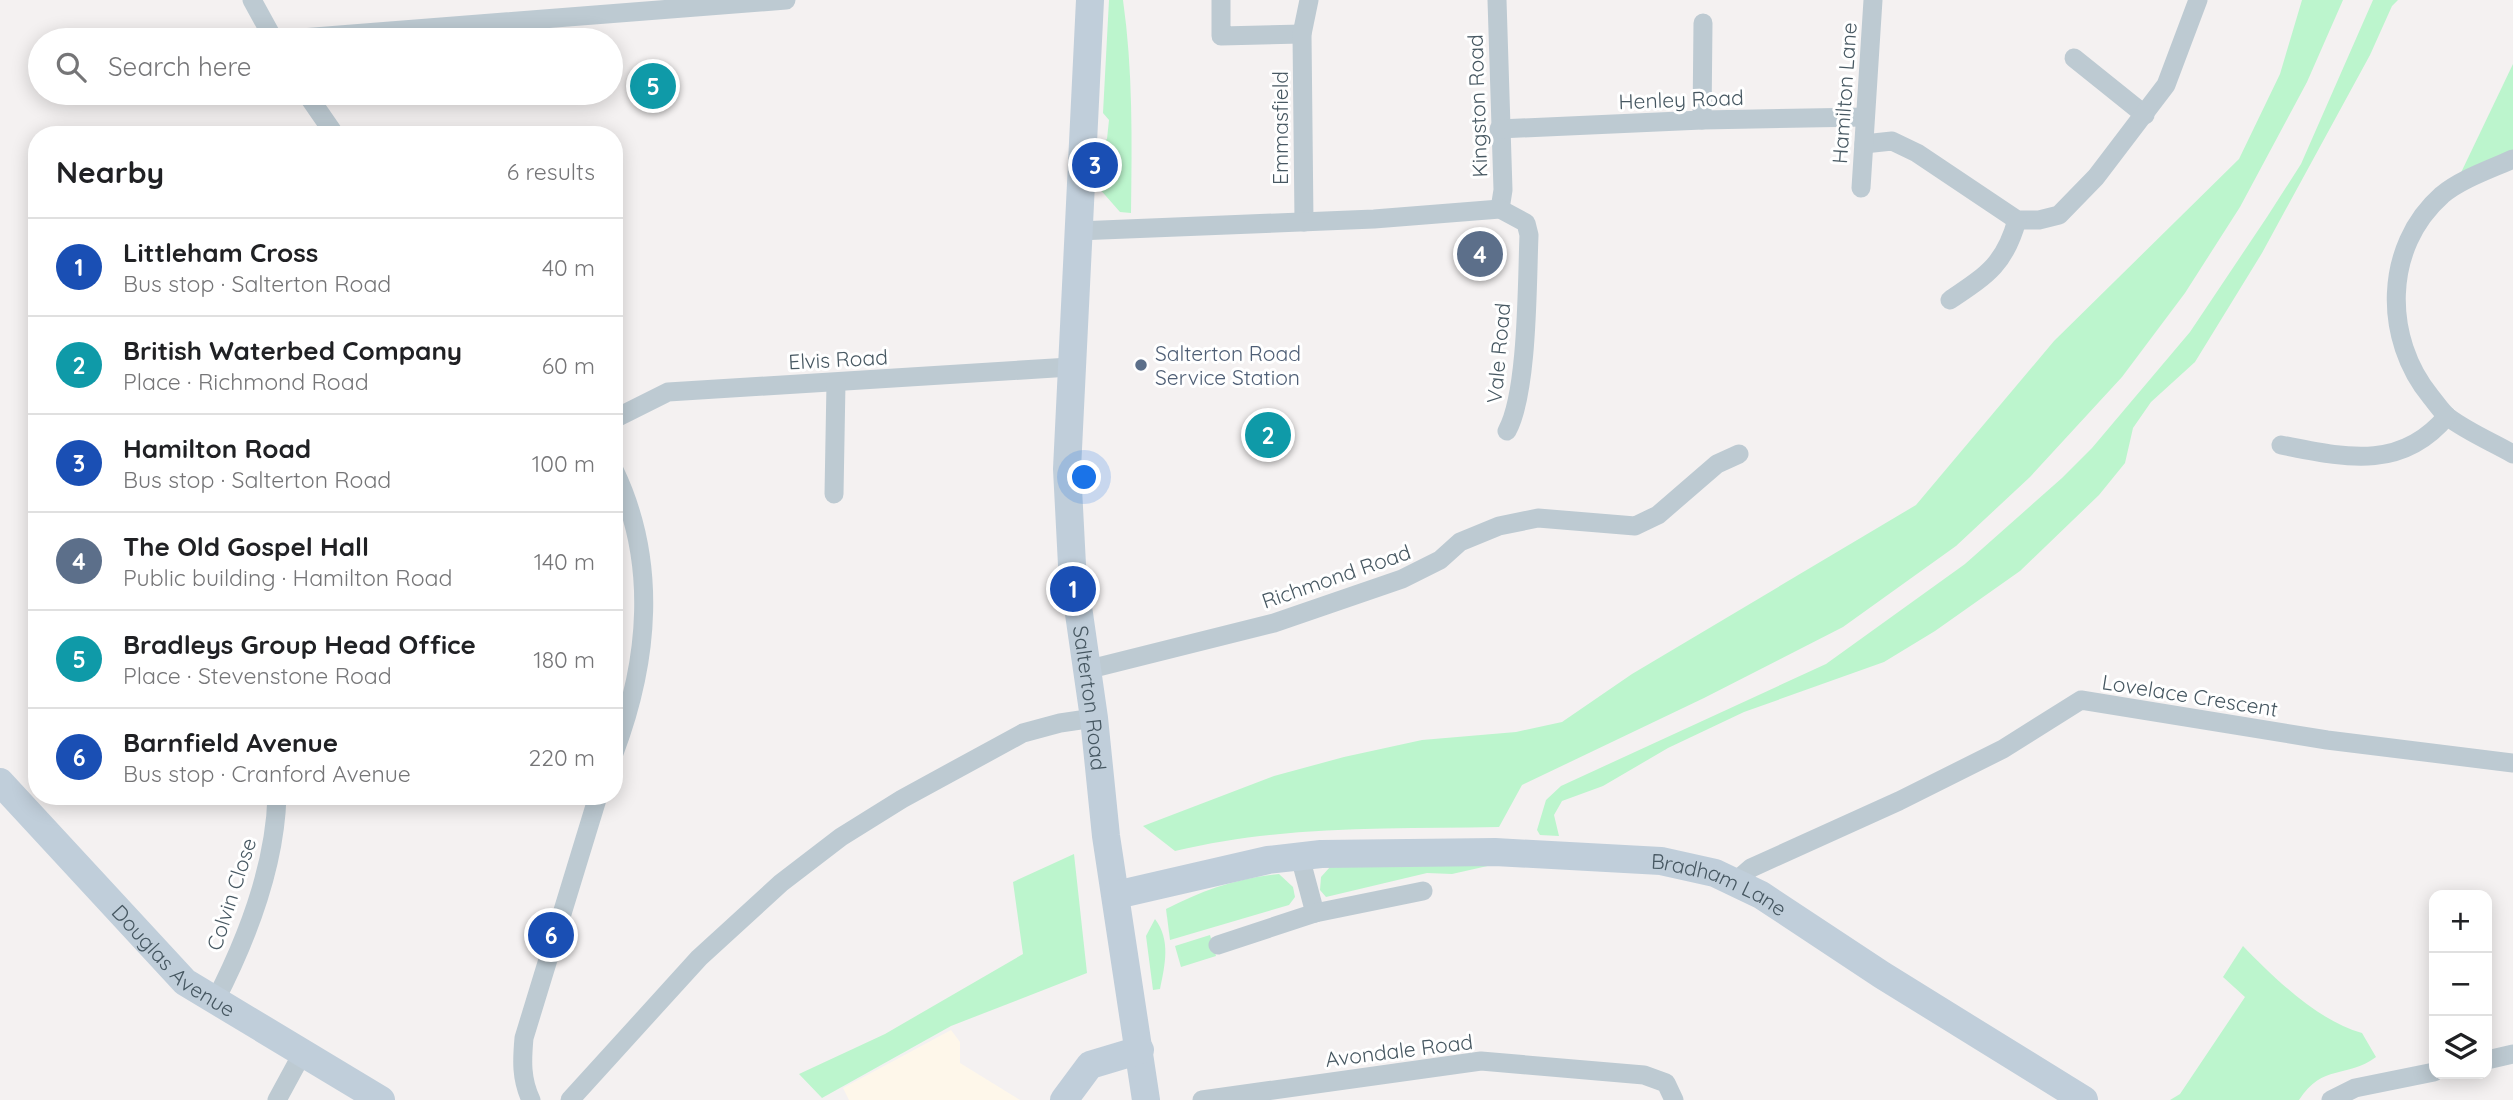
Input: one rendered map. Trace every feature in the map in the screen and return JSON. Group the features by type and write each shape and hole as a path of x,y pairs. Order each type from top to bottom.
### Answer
{"street":[{"path":"252,0 268,28"},
{"path":"428,28 786,0"},
{"name":"Salterton Road","path":"1090,0 1067,469 1070,524 1106,836 1146,1100"},
{"path":"1221,0 1221,36 1302,34"},
{"name":"Emmasfield","path":"1304,222 1302,34 1309,0"},
{"name":"Kingston Road","path":"1497,0 1503,190 1500,209"},
{"name":"Hamilton Lane","path":"1861,188 1873,0"},
{"path":"1864,144 1892,141 1917,153 2017,220 2039,220 2059,215 2096,177 2166,85 2198,0"},
{"path":"1702,120 1703,23"},
{"path":"2074,58 2145,115"},
{"path":"314,105 329,126"},
{"name":"Henley Road","path":"1499,129 1702,120 1866,117"},
{"path":"2513,159 2443,194 2416,226 2401,259 2395,290 2398,330 2408,364 2447,416 2513,454"},
{"path":"1077,231 1304,222 1500,209"},
{"name":"Vale Road","path":"1500,209 1526,223 1529,235 1520,386 1516,415 1507,431"},
{"path":"1950,300 2002,258 2010,246 2017,220"},
{"name":"Elvis Road","path":"623,414 668,392 1070,368"},
{"path":"834,494 836,383"},
{"path":"2281,445 2344,458 2385,456 2435,431 2447,416"},
{"name":"Richmond Road","path":"1086,670 1274,623 1402,579 1440,560 1460,542 1499,526 1538,518 1635,526 1658,515 1717,464 1739,454"},
{"path":"623,489 628,500 646,602 642,652 623,721"},
{"name":"Lovelace Crescent","path":"1735,881 1751,867 1899,801 2003,749 2081,700 2328,740 2513,763"},
{"path":"570,1100 699,958 781,883 841,837 902,799 1023,733 1060,723 1094,718"},
{"name":"Douglas Avenue","path":"0,782 96,883 159,957 185,982 381,1100"},
{"name":"Colvin Close","path":"215,1001 246,932 262,884 274,835 276,805"},
{"path":"531,1100 525,1088 522,1065 524,1038 595,805"},
{"name":"Bradham Lane","path":"1116,895 1268,860 1300,857 1495,852 1661,861 1715,873 1735,881 2084,1100"},
{"path":"1300,857 1315,914"},
{"path":"1217,945 1315,914 1423,891"},
{"path":"1064,1100 1090,1065 1140,1050"},
{"path":"277,1100 302,1054"},
{"path":"2492,1059 2513,1054"},
{"name":"Avondale Road","path":"1202,1100 1480,1061 1644,1075 1666,1083 1674,1100"},
{"path":"2331,1100 2356,1088 2429,1073"}],"shaded area":[{"path":"951,1030 960,1042 960,1063 1020,1100 849,1100 843,1088"}],"green space":[{"path":"1109,0 1123,0 1129,53 1131,213 1120,212 1098,187 1101,143 1107,139 1109,120 1103,113"},
{"path":"2302,0 2343,0 2307,82 2240,207 2185,293 2122,377 2030,477 1956,546 1843,627 1704,698 1522,785 1499,827 1337,830 1256,837 1175,851 1143,826 1274,776 1344,757 1422,740 1516,732 1562,722 1632,674 1916,505 2054,341 2239,159 2280,74"},
{"path":"2373,0 2398,0 2392,6 2370,55 2262,253 2195,362 2151,402 2133,428 2125,463 2099,495 2020,571 1935,631 1884,662 1744,712 1668,748 1603,786 1562,801 1554,815 1559,836 1540,835 1537,830 1546,800 1561,786 1826,664 1965,564 2092,448 2190,332 2301,164"},
{"path":"2513,64 2513,154 2457,181"},
{"path":"1074,854 1087,973 951,1026 822,1098 799,1074 885,1034 1023,954 1013,882"},
{"path":"1492,865 1452,874 1427,873 1326,897 1320,890 1321,877 1330,867"},
{"path":"1279,874 1293,887 1295,897 1289,905 1170,940 1166,909 1221,886"},
{"path":"1155,919 1163,935 1165,953 1160,989 1153,990 1146,936"},
{"path":"1210,935 1216,956 1181,967 1175,946"},
{"path":"2243,946 2313,1009 2362,1033 2376,1057 2365,1064 2317,1081 2299,1100 2170,1100 2180,1094 2245,997 2223,977"}],"place":[{"name":"Bradleys Group Head Office","path":"653,86"},
{"name":"Hamilton Road","path":"1095,165"},
{"name":"The Old Gospel Hall","path":"1480,254"},
{"name":"Salterton Road Service Station","path":"1141,365"},
{"name":"British Waterbed Company","path":"1268,435"},
{"name":"Littleham Cross","path":"1073,589"},
{"name":"Barnfield Avenue","path":"551,935"}]}
